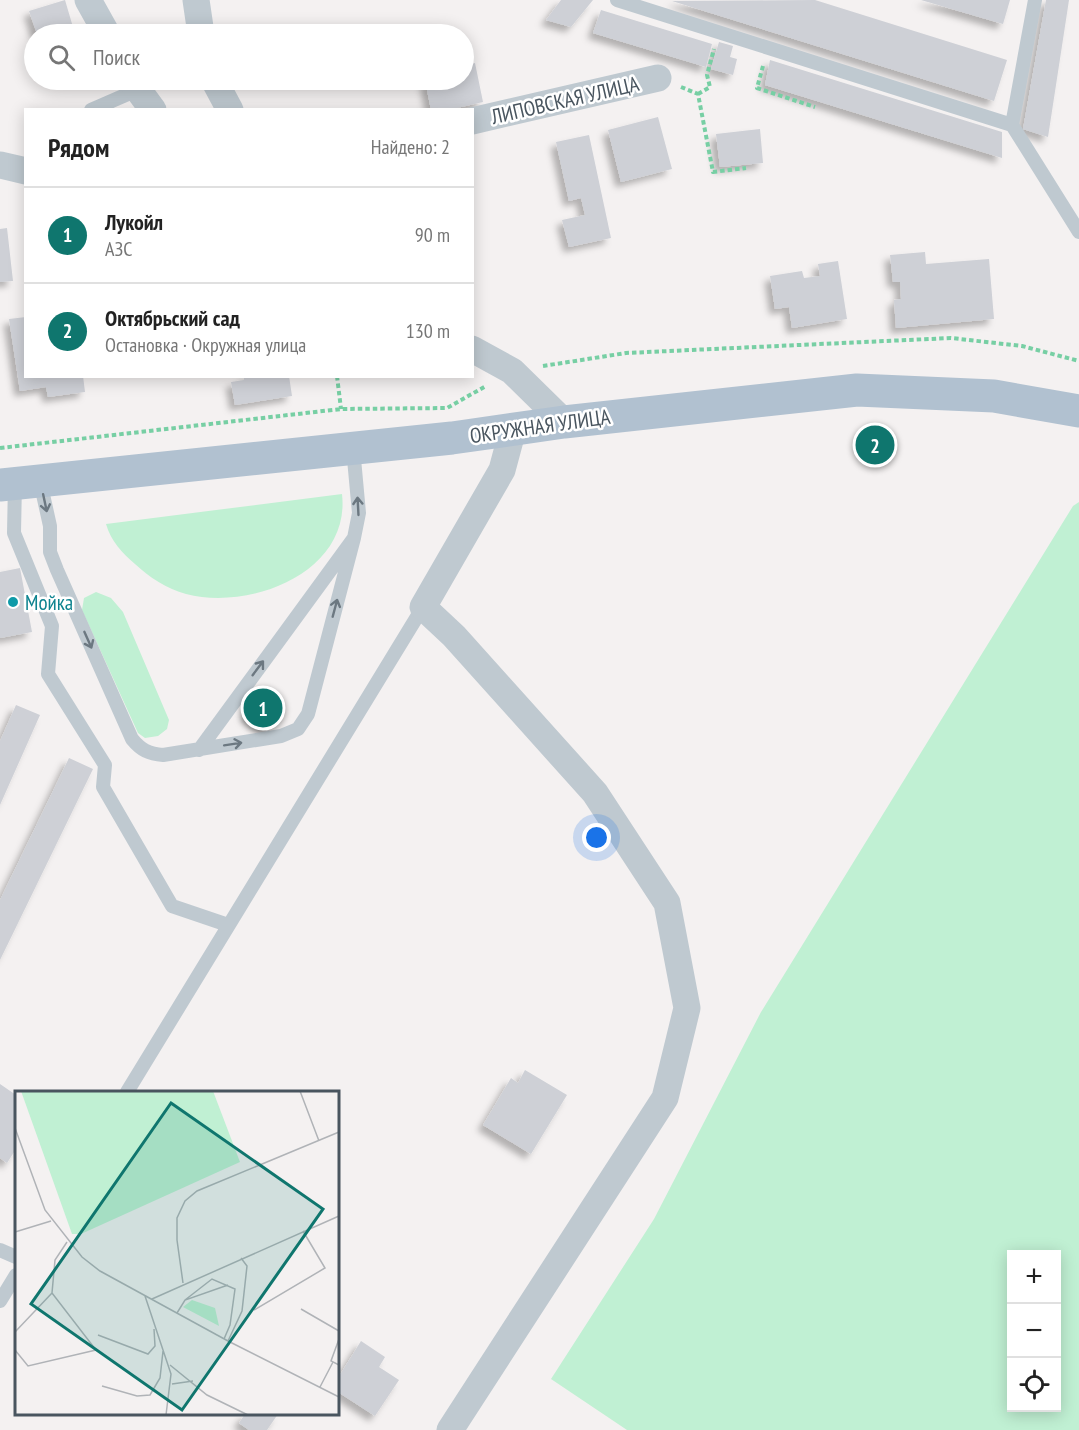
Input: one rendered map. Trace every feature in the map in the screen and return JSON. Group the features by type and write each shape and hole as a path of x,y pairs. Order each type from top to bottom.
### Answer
{"main road":[{"name":"ОКРУЖНАЯ УЛИЦА","path":"18,483 353,448 857,390 994,396 1079,411"}],"street":[{"path":"88,0 101,24"},
{"path":"196,0 200,24"},
{"name":"ЛИПОВСКАЯ УЛИЦА","path":"474,121 658,78"},
{"path":"219,90 229,108"},
{"path":"0,165 24,171"},
{"path":"474,350 512,371 564,422"},
{"path":"450,1430 664,1098 687,1008 666,903 595,793 454,636 423,607 502,470 513,429"}],"lane":[{"path":"617,0 1012,125 1079,232"},
{"path":"1012,125 1035,0"},
{"path":"98,108 140,93"},
{"path":"18,483 50,526 50,552 132,740 151,754 163,755 281,736 298,729 304,722 359,513 353,448"},
{"path":"18,483 14,533 52,626 48,674 105,765 103,787 172,906 228,925"},
{"path":"199,750 354,538"},
{"path":"128,1091 423,607"},
{"path":"0,1250 15,1257"},
{"path":"0,1301 15,1277"}],"path":[{"path":"698,94 710,87 707,75 719,32"},
{"path":"768,48 757,88 815,107"},
{"path":"658,78 698,94"},
{"path":"698,94 713,172 746,168"},
{"path":"337,378 341,409"}],"green space":[{"path":"342,494 341,521 331,545 314,564 292,580 239,597 212,598 186,594 165,586 126,556 114,541 106,524"},
{"path":"1079,502 1079,1430 627,1430 551,1379 654,1219 761,1012 1073,506"},
{"path":"96,592 111,598 123,612 169,720 167,729 158,736 145,738 138,733 82,610 84,598"}],"building":[{"path":"65,0 72,24 34,24 29,11"},
{"path":"561,0 593,0 571,27 546,20"},
{"path":"815,0 1007,60 994,101 672,1"},
{"path":"921,0 1010,0 1003,24"},
{"path":"1046,0 1069,0 1048,137 1023,129"},
{"path":"601,10 712,44 706,67 593,33"},
{"path":"719,42 733,46 730,57 737,59 733,75 711,69"},
{"path":"770,60 1002,132 1002,158 765,85"},
{"path":"474,63 483,102 457,108 431,108 427,90 474,90"},
{"path":"658,117 672,169 621,182 608,130"},
{"path":"760,129 763,163 720,167 716,134"},
{"path":"589,135 611,238 569,247 562,220 585,215 581,198 569,201 556,142"},
{"path":"7,228 13,281 0,282 0,229"},
{"path":"925,252 926,264 989,259 994,319 896,328 894,300 901,299 900,282 893,282 890,255"},
{"path":"838,261 847,319 792,328 789,307 775,309 770,276 802,271 804,278 820,276 818,264"},
{"path":"24,317 24,378 83,378 85,392 48,397 46,387 20,391 9,319"},
{"path":"244,378 289,378 292,396 235,405 231,382 244,380"},
{"name":"Мойка","path":"20,568 32,632 0,638 0,572"},
{"path":"263,690 285,706 268,731 245,715"},
{"path":"16,705 40,715 0,805 0,741"},
{"path":"69,758 93,769 0,960 0,900"},
{"path":"525,1070 567,1095 531,1154 483,1125 511,1078 518,1083"},
{"path":"0,1084 15,1094 15,1151 7,1163 0,1158"},
{"path":"361,1341 385,1357 379,1367 399,1380 375,1416 339,1393 339,1376"},
{"path":"244,1415 277,1415 267,1430 249,1430 239,1423"}],"place":[{"name":"Октябрьский сад","path":"875,445"},
{"name":"Мойка","path":"13,602"},
{"name":"Лукойл","path":"263,708"}]}
